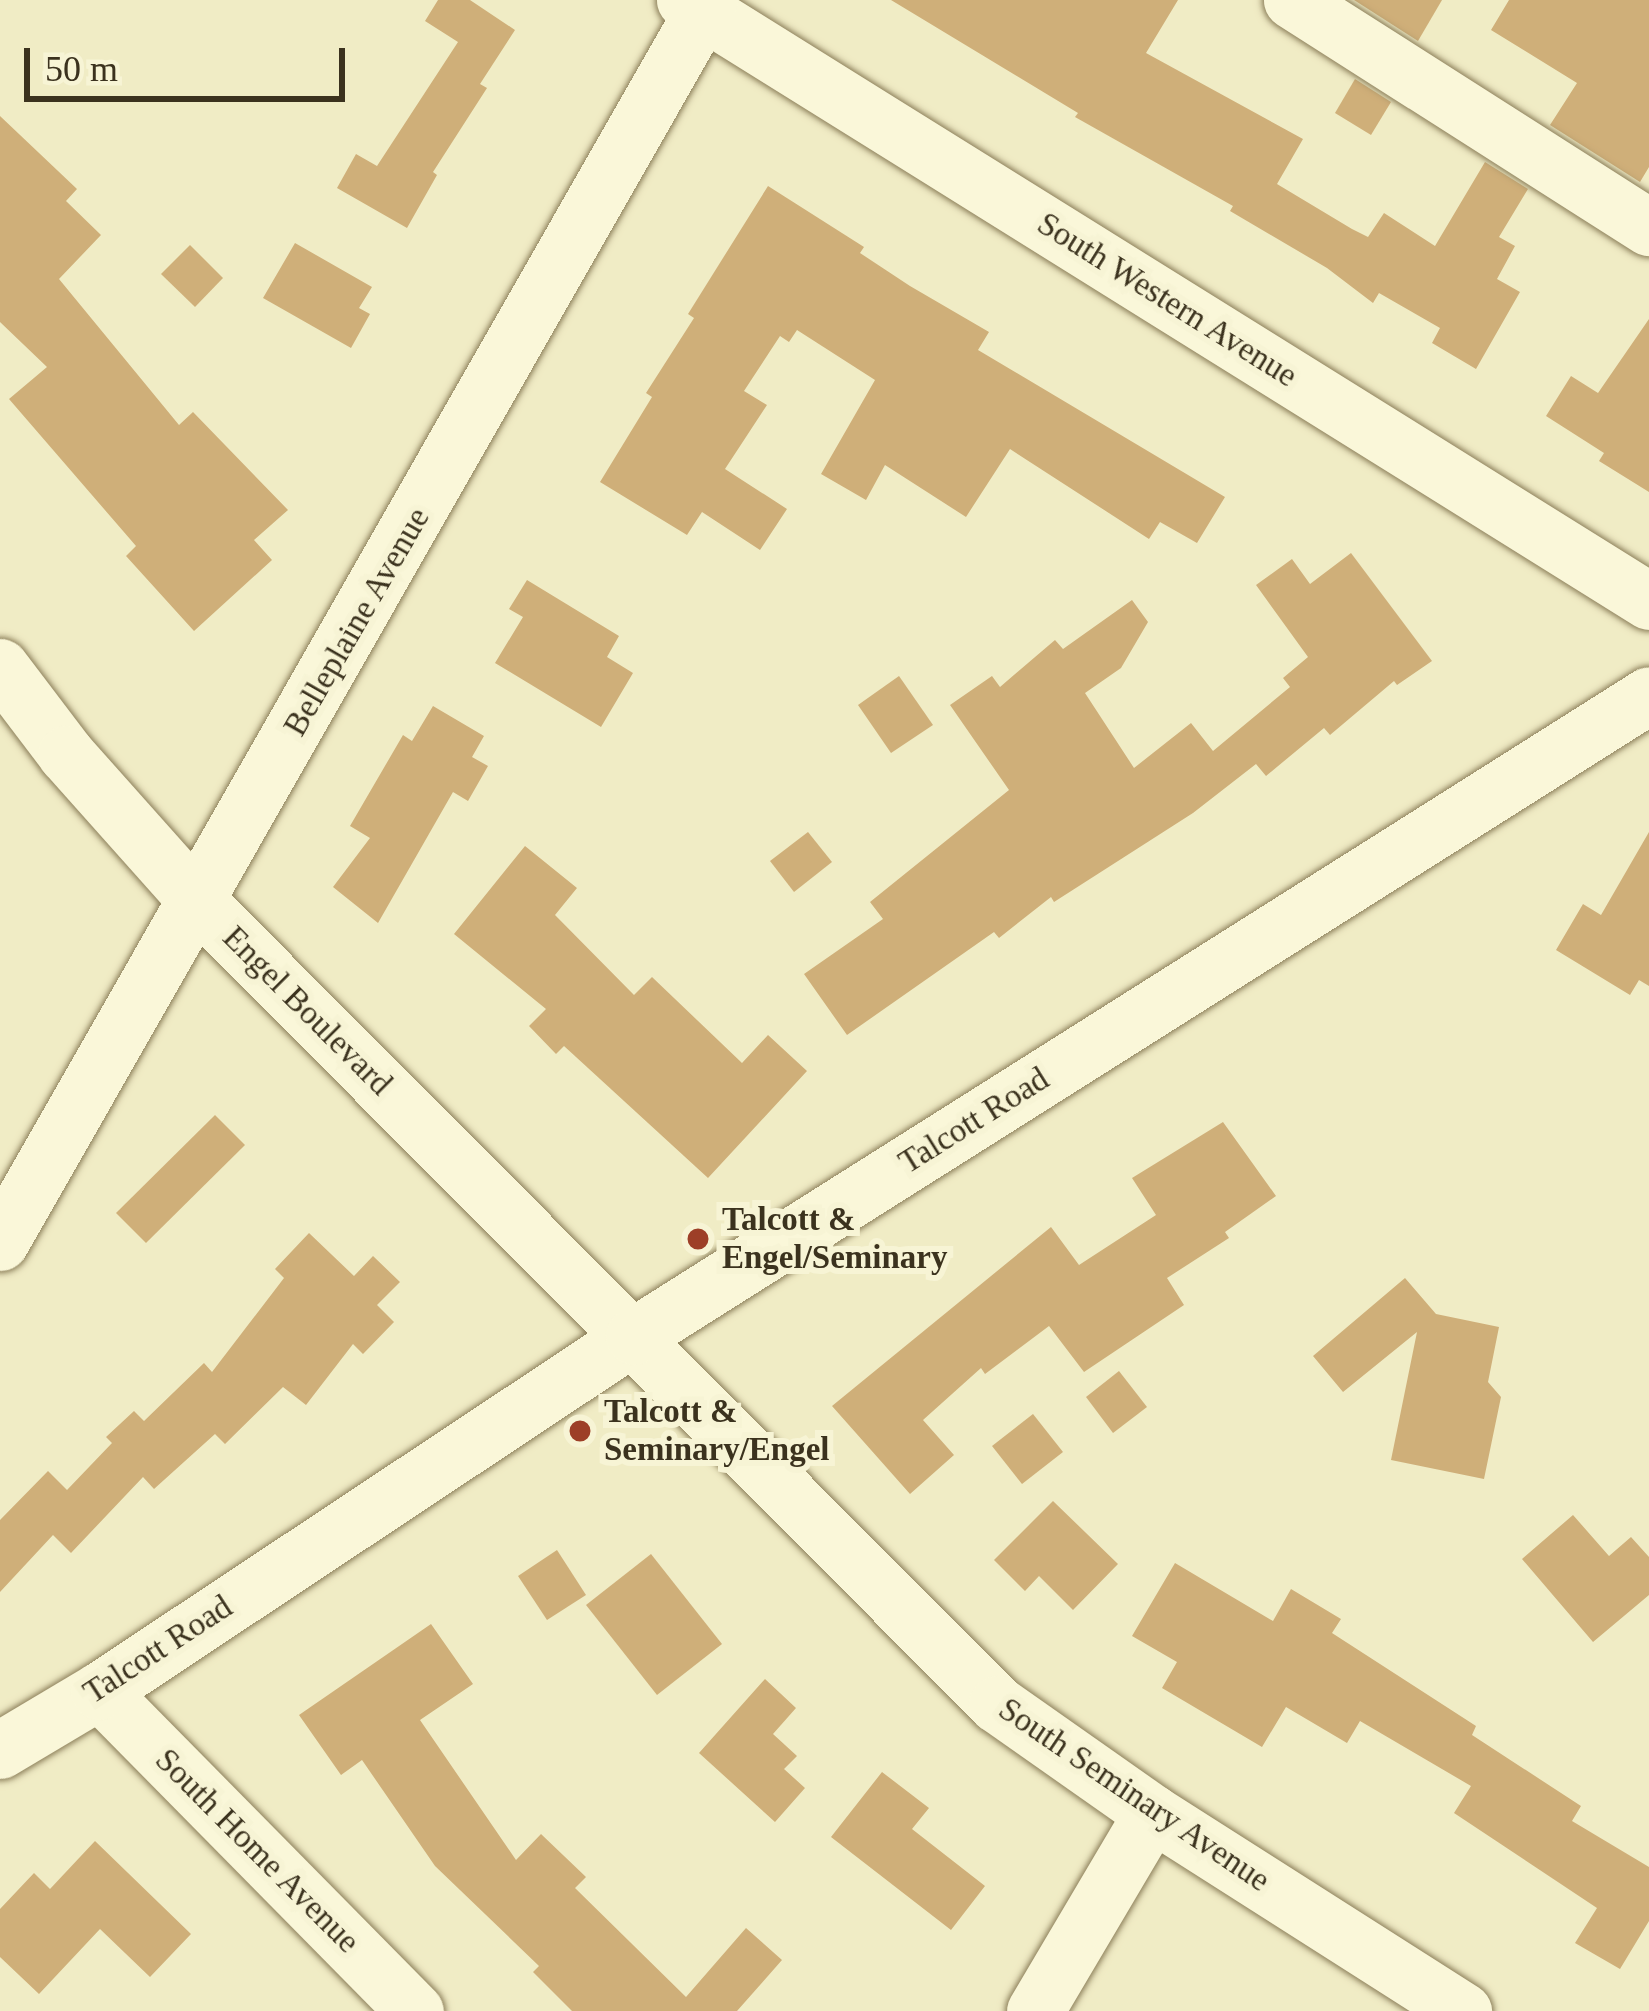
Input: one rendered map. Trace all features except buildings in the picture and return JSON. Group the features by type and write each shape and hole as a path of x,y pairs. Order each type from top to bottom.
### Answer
{"street":[{"path":"1292,0 1649,227"},
{"name":"South Western Avenue","path":"699,4 1649,601"},
{"name":"Belleplaine Avenue","path":"0,1241 198,902 699,4"},
{"name":"Engel Boulevard","path":"0,667 65,754 198,902 634,1336"},
{"name":"Talcott Road","path":"0,1750 98,1691 634,1336 1649,694"},
{"name":"South Seminary Avenue","path":"634,1336 997,1704 1152,1814 1463,2011"},
{"name":"South Home Avenue","path":"98,1691 415,2011"},
{"path":"1035,2011 1152,1814"}],"place":[{"name":"Talcott & Engel/Seminary","path":"698,1239"},
{"name":"Talcott & Seminary/Engel","path":"580,1431"}]}
